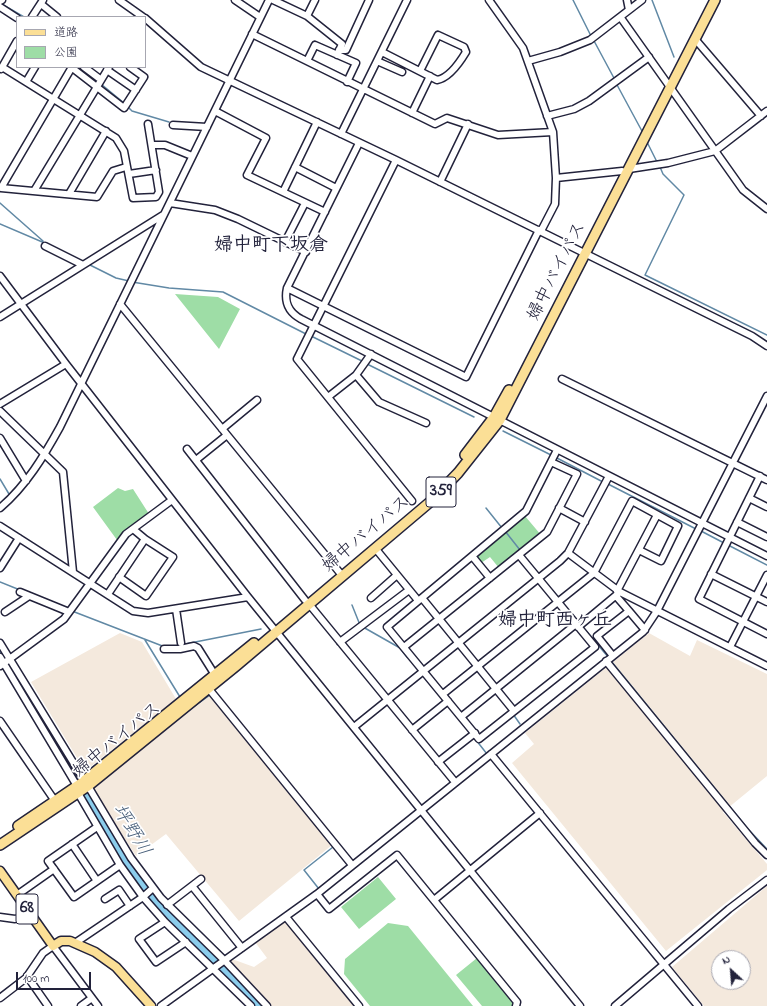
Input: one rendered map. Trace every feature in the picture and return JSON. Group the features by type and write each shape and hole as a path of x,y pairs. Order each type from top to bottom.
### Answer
{"highway":[{"name":"婦中バイパス","path":"307,602 375,548 439,494 497,418 669,84 709,0"},
{"name":"婦中バイパス","path":"669,84 715,0"},
{"name":"婦中バイパス","path":"0,845 209,689 340,572 427,500 446,481 497,418"},
{"name":"婦中バイパス","path":"0,838 55,801 81,786 215,675 275,630"}],"main road":[{"name":"68","path":"0,872 53,946 60,941 70,941 94,952 116,968 152,1006"}],"street":[{"path":"119,0 142,16"},
{"path":"235,0 260,17"},
{"path":"0,508 26,481 45,453 170,204 269,0"},
{"path":"273,0 307,16 342,44 338,53"},
{"path":"307,16 315,0"},
{"path":"338,53 346,50 369,0"},
{"path":"341,134 407,0"},
{"path":"288,288 466,377 555,204 556,178 553,132 523,48 489,0"},
{"path":"627,0 629,10"},
{"path":"528,62 555,54 590,40 621,18 642,0"},
{"path":"33,16 42,2 56,16"},
{"path":"0,7 16,17"},
{"path":"621,18 743,190 767,209"},
{"path":"146,20 196,63 583,252 752,336 767,346"},
{"path":"252,34 434,124 447,118 468,124 498,136 553,132"},
{"path":"382,52 437,80 442,79 460,62 466,52 464,47 438,35 420,71"},
{"path":"695,39 761,116"},
{"path":"16,43 1,69 26,82 79,114 106,131 121,144 124,151 133,198 156,197 159,192 148,124"},
{"path":"307,61 315,45 338,53 356,63 347,82"},
{"path":"547,116 574,109 589,101 649,57"},
{"path":"377,61 402,72"},
{"path":"26,82 34,68"},
{"path":"71,68 1,188 97,197 113,172 156,170"},
{"path":"73,68 124,108 144,76 132,68"},
{"path":"85,68 100,80"},
{"path":"34,191 79,114 108,69 136,90"},
{"path":"412,113 430,76"},
{"path":"215,111 266,138 247,175 325,212"},
{"path":"556,178 625,170 668,163 715,151 767,111"},
{"path":"283,192 317,122"},
{"path":"440,182 468,124"},
{"path":"173,125 207,128"},
{"path":"69,194 106,131"},
{"path":"359,143 285,295 286,302 291,313 767,556"},
{"path":"152,145 165,145 192,156"},
{"path":"396,160 322,306 297,360 412,501"},
{"path":"295,167 336,188"},
{"path":"285,242 305,203"},
{"path":"170,204 215,210 238,219 306,252"},
{"path":"0,317 163,216"},
{"path":"45,246 83,265"},
{"path":"0,276 66,364 248,597 580,1006"},
{"path":"120,304 340,572"},
{"path":"328,397 356,375 371,354"},
{"path":"1,402 66,364"},
{"path":"356,375 379,402 426,422"},
{"path":"562,378 767,480"},
{"path":"161,1006 317,894 645,630 657,611 767,396"},
{"path":"222,429 257,400"},
{"path":"0,411 63,472 73,572"},
{"path":"196,460 228,435"},
{"path":"0,438 26,481"},
{"path":"187,449 307,602 455,782"},
{"path":"519,555 595,647 479,739 388,626 419,598 526,511 557,450"},
{"path":"404,647 547,532 577,474 551,462"},
{"path":"354,727 539,579 568,553 609,476"},
{"path":"760,476 699,599 767,634"},
{"path":"749,498 767,507"},
{"path":"2,665 64,619 126,534 172,500"},
{"path":"443,694 559,603 594,573 632,501 678,526 661,562 639,550"},
{"path":"559,508 585,522"},
{"path":"461,717 618,593 657,514"},
{"path":"736,522 767,537"},
{"path":"0,526 133,611 141,613 176,609 248,597"},
{"path":"119,577 146,596 173,557 133,529"},
{"path":"0,568 20,538"},
{"path":"108,594 145,538"},
{"path":"375,548 409,590 439,619 514,711"},
{"path":"568,553 618,593 767,666"},
{"path":"472,556 490,578"},
{"path":"711,574 767,602"},
{"path":"371,598 397,575"},
{"path":"730,647 767,575"},
{"path":"340,642 409,590"},
{"path":"20,592 69,612"},
{"path":"618,593 629,611 645,630"},
{"path":"5,612 29,596"},
{"path":"176,609 181,643"},
{"path":"612,656 597,636 629,611"},
{"path":"0,643 81,786 97,827 120,865 143,897 165,922 251,1006"},
{"path":"164,649 180,649 194,646 198,648 215,675"},
{"path":"0,657 2,665 81,786 153,888 167,905 224,960 267,1006"},
{"path":"606,661 755,843 767,855"},
{"path":"209,689 352,865"},
{"path":"412,730 448,701"},
{"path":"0,721 55,801"},
{"path":"438,762 475,734"},
{"path":"491,754 698,1006"},
{"path":"434,900 540,814"},
{"path":"97,827 48,861 74,897 120,865"},
{"path":"72,844 97,880"},
{"path":"317,894 329,909 397,855 517,1002 516,1006"},
{"path":"17,895 54,869"},
{"path":"167,905 201,879"},
{"path":"615,1006 729,909 767,880"},
{"path":"192,886 242,948"},
{"path":"75,943 143,897 153,888"},
{"path":"105,899 119,890 130,906"},
{"path":"0,917 14,919 31,915"},
{"path":"286,917 359,1006"},
{"path":"165,922 139,939 156,962 186,942"},
{"path":"0,998 27,976 43,953 53,946 98,1006"},
{"path":"27,976 48,1006"},
{"path":"81,1006 92,998"}],"shaded area":[{"path":"120,633 142,642 176,699 85,771 31,682"},
{"path":"649,633 690,656 697,640 767,674 767,776 723,812 767,864 767,870 666,951 512,763 534,744 525,733"},
{"path":"209,696 332,845 239,921 166,834 136,856 92,789"},
{"path":"767,886 767,1006 704,1006 672,967"},
{"path":"286,919 357,1006 269,1006 228,962 232,959 254,967 267,958 255,942"}],"green space":[{"path":"175,294 218,297 240,309 219,349"},
{"path":"118,488 125,491 133,489 149,514 125,531 117,540 93,507"},
{"path":"525,516 541,535 499,568 490,557 481,563 477,559 477,554"},
{"path":"378,877 396,899 359,929 341,907"},
{"path":"388,923 408,926 473,1006 370,1006 344,974 345,959"},
{"path":"477,958 512,1001 513,1006 482,1006 456,975"}],"waterway":[{"path":"573,0 591,36"},
{"path":"652,0 674,57"},
{"path":"0,3 22,16"},
{"path":"593,39 615,80"},
{"path":"80,68 98,82"},
{"path":"616,83 643,133"},
{"path":"101,84 124,103"},
{"path":"127,106 132,111 169,122"},
{"path":"646,140 658,164"},
{"path":"660,167 663,174 684,195 645,275 767,335"},
{"path":"0,203 43,241"},
{"path":"0,224 47,244"},
{"path":"88,264 116,278 129,281"},
{"path":"132,282 169,288 223,292 308,335"},
{"path":"311,336 364,362"},
{"path":"367,364 474,417"},
{"path":"503,431 551,455"},
{"path":"555,457 603,482"},
{"path":"0,479 9,494"},
{"path":"606,483 698,530"},
{"path":"486,508 502,528"},
{"path":"505,531 520,550"},
{"path":"701,531 724,543"},
{"path":"728,545 767,565"},
{"path":"0,582 20,590"},
{"path":"552,590 559,598"},
{"path":"421,601 436,620"},
{"path":"561,601 579,623"},
{"path":"352,605 360,625"},
{"path":"72,611 165,647"},
{"path":"438,623 455,643"},
{"path":"582,626 609,658"},
{"path":"363,627 400,648 407,657"},
{"path":"175,646 261,629"},
{"path":"145,640 180,697"},
{"path":"457,646 474,666"},
{"name":"坪野川","path":"0,651 140,882 157,902 261,1006"},
{"path":"611,661 748,829 767,849"},
{"path":"476,669 493,690"},
{"path":"189,710 210,695 211,696"},
{"path":"513,714 520,724"},
{"path":"476,740 487,754"},
{"path":"319,889 304,870 333,847 333,844"},
{"path":"643,944 660,964"},
{"path":"662,967 694,1006"}],"district":[{"name":"婦中町下坂倉","path":"271,247"},
{"name":"婦中町西ヶ丘","path":"555,622"}]}
